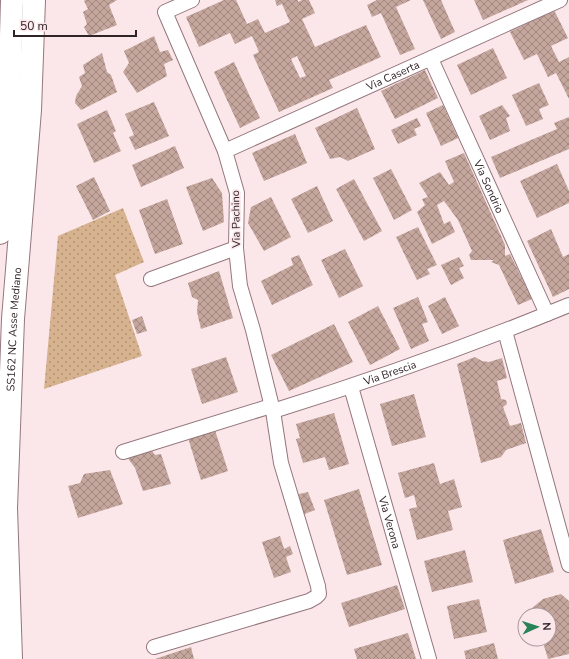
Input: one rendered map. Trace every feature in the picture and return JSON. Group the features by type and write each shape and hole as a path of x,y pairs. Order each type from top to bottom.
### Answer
{"highway":[{"path":"0,233 9,106 12,0"},
{"name":"SS162 NC Asse Mediano","path":"11,659 6,508 13,319 30,110 34,0"}],"street":[{"name":"Via Pachino","path":"154,647 309,601 319,594 318,586 281,463 272,409 253,330 240,286 236,248 237,193 225,151 165,12 192,0"},
{"name":"Via Caserta","path":"225,151 560,0"},
{"path":"566,0 569,7"},
{"name":"Via Sondrio","path":"431,59 547,314"},
{"path":"151,279 236,248"},
{"name":"Via Brescia","path":"123,452 351,387 505,331 569,305"},
{"path":"505,331 569,565"},
{"name":"Via Verona","path":"351,387 429,659"}],"shaded area":[{"path":"123,208 144,262 115,275 142,356 44,389 58,236"}],"building":[{"path":"117,0 109,5 117,25 89,36 84,27 87,24 83,12 88,9 84,1"},
{"path":"224,0 236,0 247,24 258,19 265,33 290,22 282,4 277,6 275,0 298,0 298,2 302,0 309,0 315,13 302,19 315,47 366,25 381,57 329,80 333,88 279,112 253,55 259,52 252,36 235,44 230,33 199,47 186,17","holes":["297,56 306,76 300,78 291,59"]},
{"path":"377,0 411,0 396,7 415,49 400,55 381,13 372,17 367,5"},
{"path":"423,0 441,0 455,32 441,39"},
{"path":"474,0 528,0 483,20"},
{"path":"554,10 568,38 551,46 559,62 569,57 569,99 556,73 548,77 537,54 524,60 510,32"},
{"path":"154,36 160,52 168,50 173,60 164,64 167,76 137,93 123,72 129,63 124,51"},
{"path":"493,48 507,78 471,95 457,65"},
{"path":"102,53 107,72 111,75 117,92 81,110 75,103 76,96 82,86 79,77 85,73 83,65"},
{"path":"234,62 260,118 240,128 214,72"},
{"path":"425,70 438,98 395,119 381,91"},
{"path":"539,83 549,105 539,109 543,119 526,126 512,95"},
{"path":"154,102 169,136 135,150 129,137 134,135 125,114"},
{"path":"443,105 458,138 441,146 426,113"},
{"path":"502,105 510,116 506,118 510,131 490,140 479,116"},
{"path":"357,108 375,149 348,161 340,157 330,159 315,128"},
{"path":"107,110 116,131 113,133 121,151 94,163 77,124"},
{"path":"569,117 569,149 500,178 491,157 557,129 554,123"},
{"path":"417,118 421,126 414,129 417,135 398,144 391,130"},
{"path":"295,134 307,163 264,181 252,153"},
{"path":"175,146 184,168 141,187 132,165"},
{"path":"464,153 505,245 505,256 510,254 532,299 518,305 499,265 491,262 494,260 471,260 469,255 472,251 458,220 444,201 437,205 444,224 450,221 455,232 432,244 417,212 425,205 422,199 428,197 419,183 440,172 449,185 454,182 445,161"},
{"path":"557,164 569,191 569,203 537,218 520,181"},
{"path":"391,169 412,210 394,220 373,178"},
{"path":"94,177 110,211 93,220 76,186"},
{"path":"212,178 222,193 224,222 203,231 186,187"},
{"path":"354,179 382,231 364,241 336,189"},
{"path":"317,186 333,221 308,233 291,199"},
{"path":"271,197 291,237 264,251 248,223 251,207"},
{"path":"167,199 183,244 155,254 139,210"},
{"path":"418,227 437,265 427,269 430,274 417,280 396,237"},
{"path":"551,229 563,257 569,254 569,289 553,297 527,241"},
{"path":"345,249 363,286 339,298 321,260"},
{"path":"299,255 313,285 272,305 261,281 293,265 291,258"},
{"path":"459,257 464,266 459,268 464,278 451,285 441,265"},
{"path":"219,271 233,318 201,329 197,312 198,300 192,297 188,283"},
{"path":"418,297 428,322 422,324 429,341 411,349 393,308"},
{"path":"445,297 459,326 442,334 428,306"},
{"path":"378,306 400,349 370,365 348,322"},
{"path":"142,316 147,331 137,334 132,320"},
{"path":"334,324 353,362 289,391 271,355"},
{"path":"226,357 238,392 202,404 191,369"},
{"path":"475,357 482,361 489,362 502,358 507,378 497,381 501,399 506,400 507,404 503,407 510,426 521,423 526,443 506,450 501,457 481,463 457,364"},
{"path":"414,394 426,437 392,446 380,404"},
{"path":"334,413 349,464 329,470 325,457 303,463 296,439 300,438 296,424"},
{"path":"215,430 228,471 201,480 188,438"},
{"path":"151,449 155,455 161,454 171,484 143,491 135,468 127,457"},
{"path":"434,463 440,484 454,479 462,507 448,511 453,530 417,540 409,509 417,507 414,495 405,498 398,473"},
{"path":"110,470 123,504 78,518 68,486 80,483 84,474"},
{"path":"359,489 382,565 347,575 324,500"},
{"path":"308,492 315,510 302,515 295,495"},
{"path":"541,529 554,572 515,584 503,540"},
{"path":"280,536 284,549 290,546 293,554 286,557 291,572 274,578 262,542"},
{"path":"465,550 473,582 432,592 424,561"},
{"path":"397,585 405,609 349,627 341,603"},
{"path":"561,594 569,601 569,654 548,659 544,647 557,647 557,607 533,607 543,599"},
{"path":"479,599 487,632 454,639 447,606"},
{"path":"408,633 416,659 357,659 354,649"},
{"path":"494,643 498,659 466,659 464,651"},
{"path":"191,647 194,659 155,659"}]}
